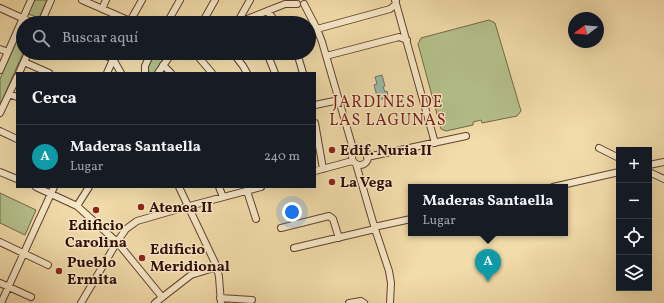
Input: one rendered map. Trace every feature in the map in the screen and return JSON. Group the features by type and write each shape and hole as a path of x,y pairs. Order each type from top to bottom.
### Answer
{"street":[{"path":"23,16 31,0"},
{"path":"44,16 51,0"},
{"path":"82,0 117,16"},
{"path":"102,9 106,0"},
{"path":"133,16 142,0"},
{"path":"171,16 180,0"},
{"path":"206,16 215,0"},
{"path":"242,16 250,0"},
{"path":"390,303 391,283 389,271 354,163 352,155 354,152 317,29 390,9 395,5 396,1"},
{"path":"396,1 435,143"},
{"path":"255,16 285,4 295,2 299,5 306,2 312,16"},
{"path":"0,8 18,16"},
{"path":"267,11 271,16"},
{"path":"0,70 16,33"},
{"path":"326,56 399,37 407,40"},
{"path":"0,49 8,52"},
{"path":"107,72 113,60"},
{"path":"116,60 120,72"},
{"path":"145,72 145,66 148,60"},
{"path":"159,72 167,60"},
{"path":"201,60 211,72"},
{"path":"238,60 246,72"},
{"path":"270,60 275,72"},
{"path":"298,60 303,72"},
{"path":"19,72 24,62 47,72"},
{"path":"163,65 170,72"},
{"path":"0,113 16,79"},
{"path":"9,94 16,97"},
{"path":"316,105 339,100"},
{"path":"316,129 323,169"},
{"path":"0,131 16,139"},
{"path":"367,157 466,136"},
{"path":"599,148 616,156"},
{"path":"316,171 354,163 363,164 366,162 366,152 356,150 354,152"},
{"path":"652,164 664,162"},
{"path":"0,172 16,179"},
{"path":"566,184 616,173"},
{"path":"652,173 664,179"},
{"path":"38,188 77,206 117,242 162,298"},
{"path":"1,303 54,188"},
{"path":"77,206 88,188"},
{"path":"179,188 217,267 221,300 252,300"},
{"path":"219,188 223,197"},
{"path":"81,303 117,242 126,229 137,221 255,188"},
{"path":"247,191 256,219"},
{"path":"281,228 329,216 334,219 338,238"},
{"path":"294,248 408,220"},
{"path":"0,242 48,265"},
{"path":"155,303 191,275 217,267"},
{"path":"0,282 31,296"},
{"path":"349,303 361,300 364,303"}],"green space":[{"path":"35,0 47,0 40,16 28,14"},
{"path":"489,20 495,23 521,111 517,116 482,123 481,120 473,122 473,125 446,131 441,129 418,44 421,38"},
{"path":"16,43 16,60 20,60 0,105 0,79"},
{"path":"151,60 162,60 155,72 149,72 148,66"},
{"path":"0,193 36,210 25,235 0,223"}],"shaded area":[{"path":"382,75 385,86 383,87 385,92 387,91 388,97 378,100 374,85 377,84 375,77"}],"place":[{"name":"Edif. Nuria II","path":"332,150"},
{"name":"La Vega","path":"332,182"},
{"name":"Atenea II","path":"141,207"},
{"name":"Edificio Carolina","path":"96,210"},
{"name":"Edificio Meridional","path":"142,258"},
{"name":"Pueblo Ermita","path":"59,271"},
{"name":"Maderas Santaella","path":"488,282"}],"district":[{"name":"JARDINES DE LAS LAGUNAS","path":"388,110"}]}
